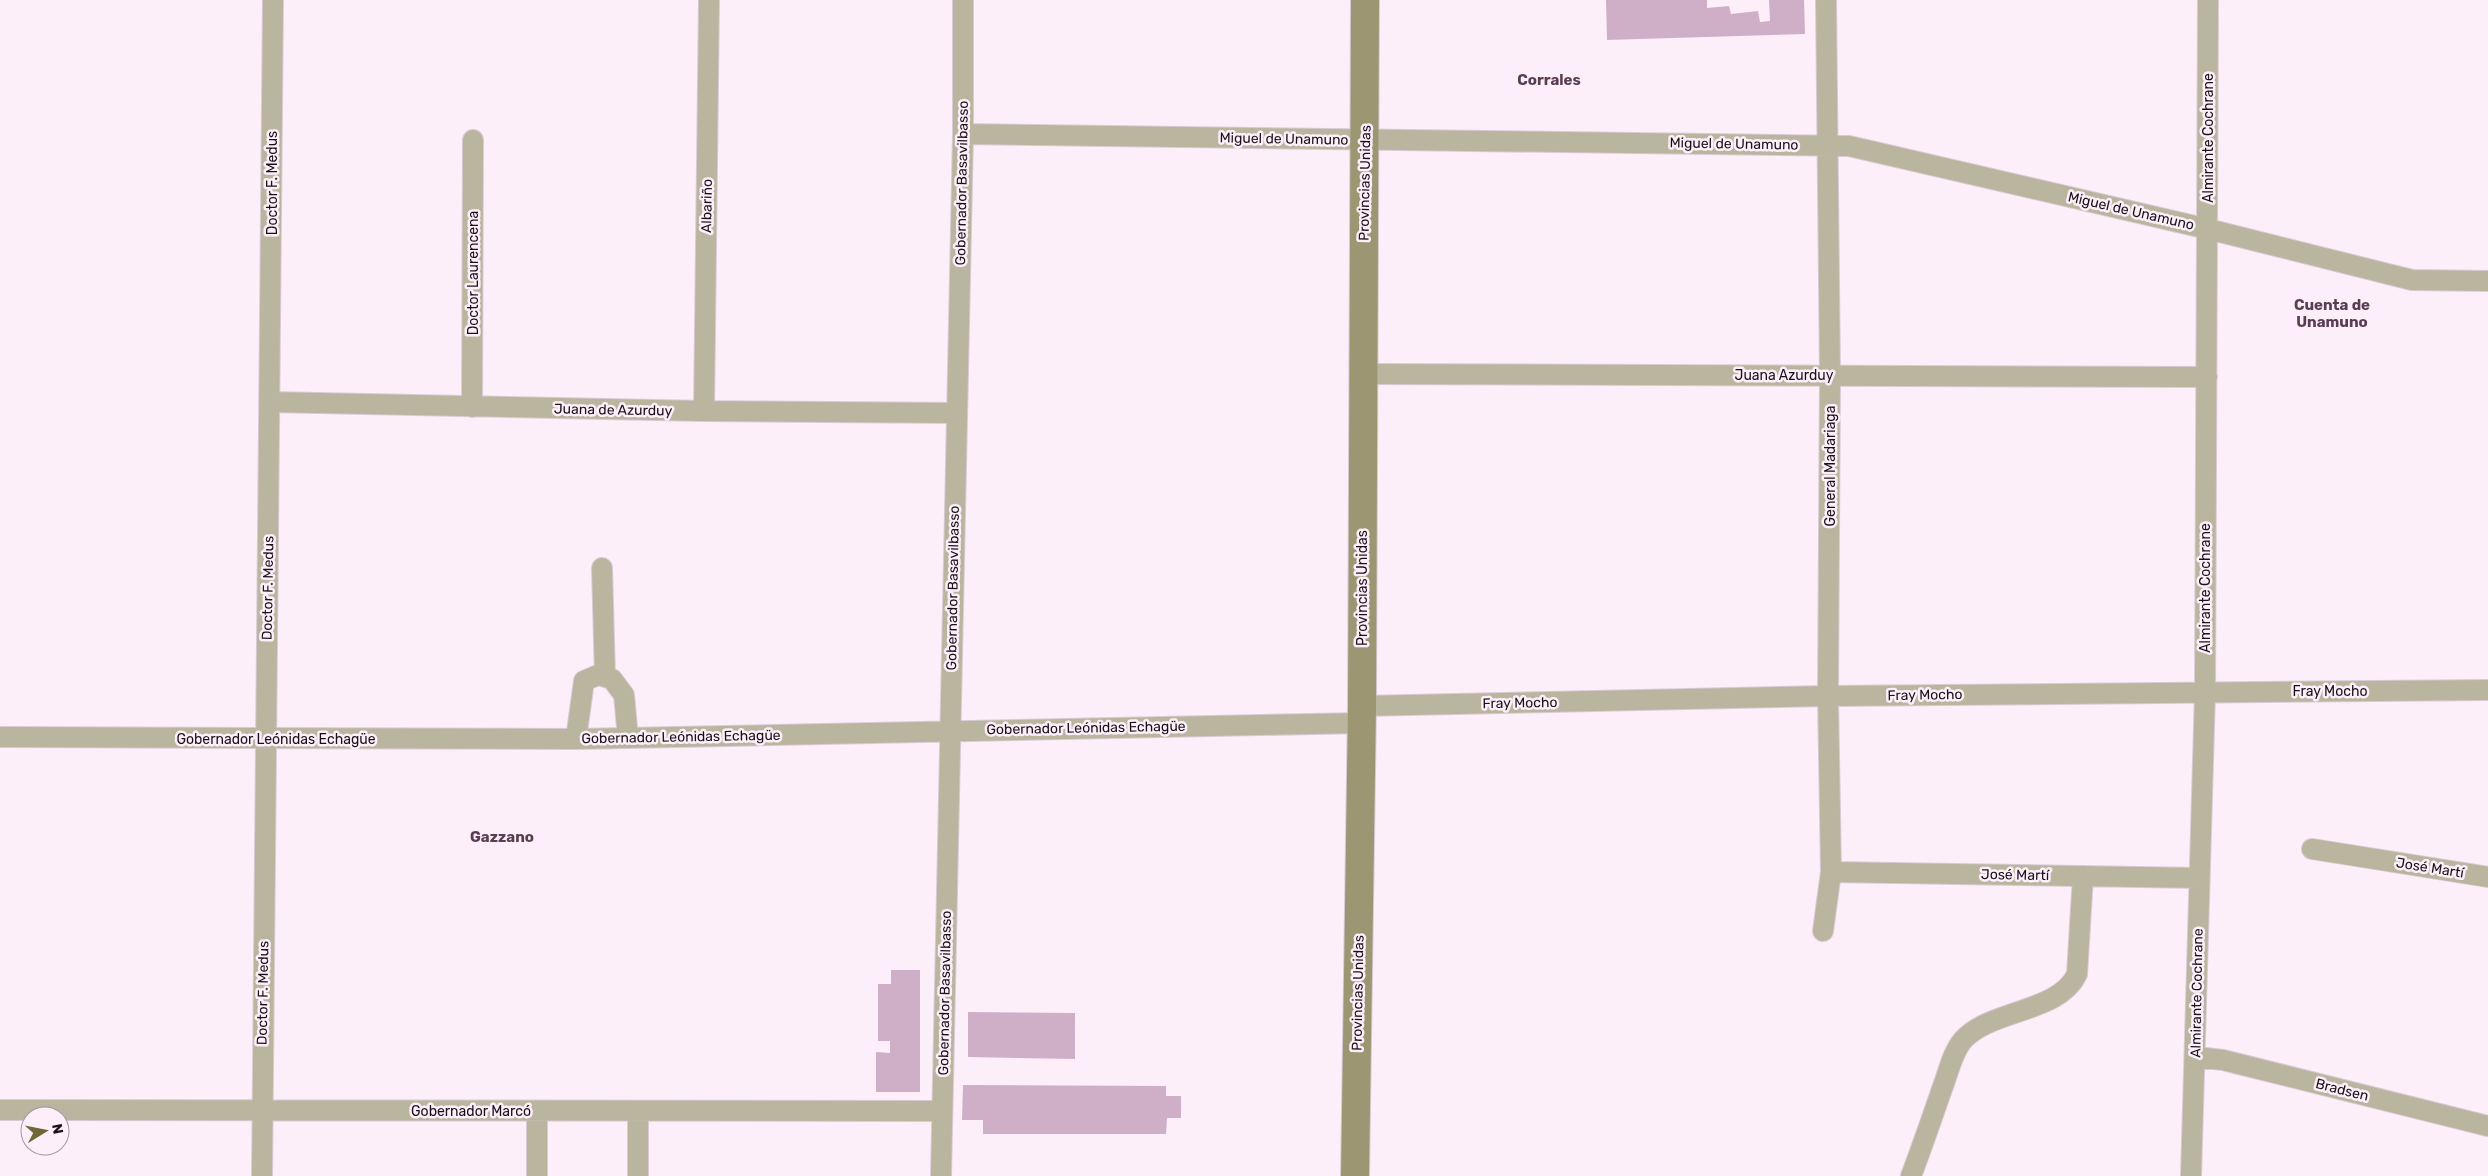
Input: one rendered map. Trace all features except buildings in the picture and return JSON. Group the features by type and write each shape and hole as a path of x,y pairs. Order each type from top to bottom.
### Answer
{"street":[{"name":"Doctor F. Medus","path":"262,1176 273,0"},
{"name":"Albariño","path":"704,411 709,0"},
{"name":"Gobernador Basavilbasso","path":"941,1176 963,134 963,0"},
{"name":"Provincias Unidas","path":"1355,1176 1362,715 1365,0"},
{"name":"General Madariaga","path":"1824,931 1831,872 1828,696 1830,375 1826,0"},
{"name":"Almirante Cochrane","path":"2191,1176 2196,1057 2204,692 2208,0"},
{"name":"Miguel de Unamuno","path":"963,134 1365,141 1828,145 1865,148 2208,229 2412,280 2488,281"},
{"name":"Doctor Laurencena","path":"472,407 473,140"},
{"name":"Juana Azurduy","path":"1362,374 2207,377"},
{"name":"Juana de Azurduy","path":"270,402 704,411 957,412"},
{"path":"602,568 605,677"},
{"path":"576,739 584,682 598,675 612,679 624,696 628,738"},
{"name":"Fray Mocho","path":"1362,715 1828,696 2488,690"},
{"name":"Gobernador Leónidas Echagüe","path":"0,737 576,739 951,731 1362,715"},
{"name":"José Martí","path":"2312,849 2488,877"},
{"name":"José Martí","path":"1831,872 2199,878"},
{"path":"1912,1176 1952,1060 1963,1041 1978,1029 2054,996 2071,986 2076,974 2078,961 2083,876"},
{"name":"Bradsen","path":"2196,1057 2224,1060 2488,1126"},
{"name":"Gobernador Marcó","path":"0,1110 942,1111"},
{"path":"537,1111 537,1176"},
{"path":"638,1111 638,1176"}],"district":[{"name":"Corrales","path":"1549,80"},
{"name":"Cuenta de Unamuno","path":"2332,314"},
{"name":"Gazzano","path":"502,837"}]}
